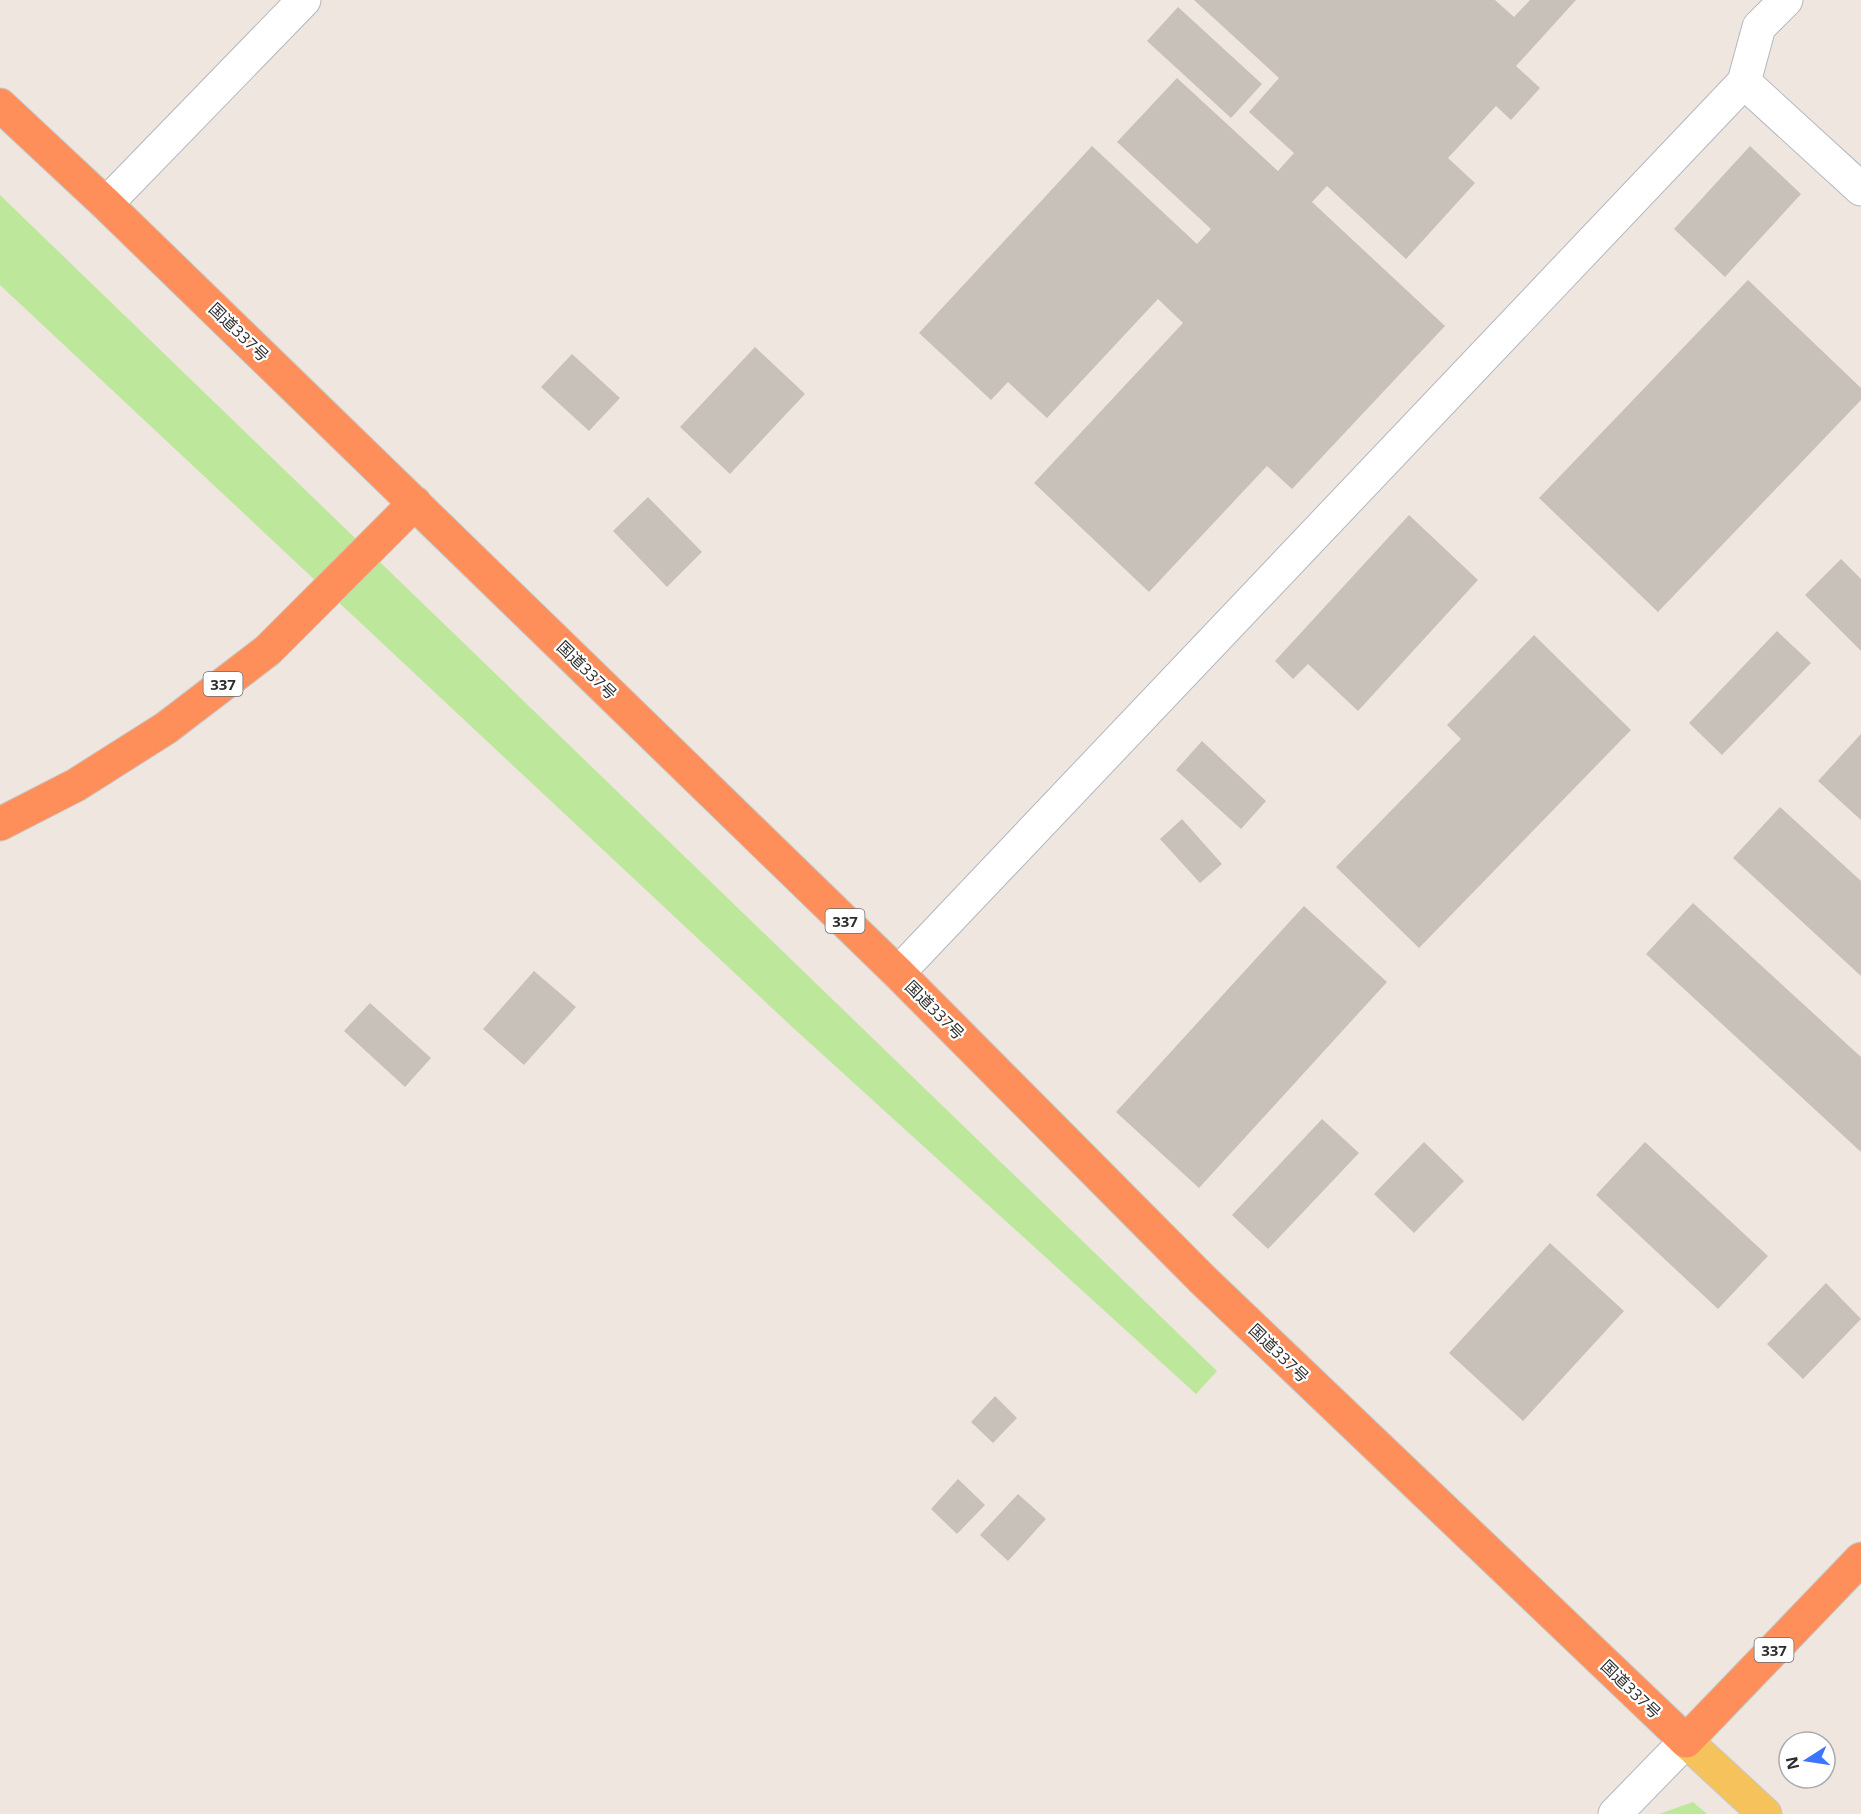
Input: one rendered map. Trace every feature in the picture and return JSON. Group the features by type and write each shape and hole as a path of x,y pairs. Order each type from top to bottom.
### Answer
{"highway":[{"name":"国道337号","path":"0,105 106,204 898,973 1203,1280 1686,1741"},
{"name":"337","path":"0,824 76,785 156,735 268,650 415,503"},
{"name":"337","path":"1686,1741 1861,1559"}],"main road":[{"path":"1686,1741 1766,1814"}],"street":[{"path":"106,204 304,0"},
{"path":"898,973 1744,82 1760,27 1786,0"},
{"path":"1744,82 1861,189"},
{"path":"1615,1814 1686,1741"}],"green space":[{"path":"0,195 1217,1371 1196,1394 789,1024 0,285"},
{"path":"1693,1802 1707,1814 1659,1814"}],"building":[{"path":"1194,0 1495,0 1514,17 1530,0 1576,0 1516,66 1540,88 1511,120 1496,106 1448,158 1475,183 1406,259 1327,186 1312,202 1445,326 1292,489 1267,466 1149,592 1034,483 1183,323 1158,299 1047,418 1008,382 991,400 919,333 1092,146 1197,244 1211,229 1117,142 1177,78 1278,171 1294,153 1249,112 1279,78"},
{"path":"1178,7 1262,84 1231,118 1147,41"},
{"path":"1750,146 1801,194 1725,277 1674,229"},
{"path":"1748,280 1861,388 1861,400 1658,612 1539,498"},
{"path":"755,347 805,394 730,474 680,427"},
{"path":"572,354 620,398 589,431 541,387"},
{"path":"648,497 702,552 667,587 613,531"},
{"path":"1409,515 1478,580 1358,711 1308,664 1293,679 1275,661"},
{"path":"1841,559 1861,579 1861,651 1805,595"},
{"path":"1777,631 1811,663 1722,755 1689,723"},
{"path":"1534,635 1631,730 1419,948 1336,867 1461,739 1447,725"},
{"path":"1861,734 1861,820 1818,781"},
{"path":"1202,741 1266,801 1241,829 1176,770"},
{"path":"1780,807 1861,881 1861,976 1733,858"},
{"path":"1182,819 1222,864 1200,883 1160,839"},
{"path":"1693,903 1861,1057 1861,1152 1646,954"},
{"path":"1304,906 1387,982 1199,1188 1116,1112"},
{"path":"534,971 576,1007 524,1065 483,1029"},
{"path":"370,1003 431,1058 405,1087 344,1031"},
{"path":"1322,1119 1359,1153 1268,1249 1232,1215"},
{"path":"1424,1142 1464,1181 1414,1233 1374,1194"},
{"path":"1645,1142 1768,1256 1718,1309 1596,1195"},
{"path":"1550,1243 1624,1311 1523,1421 1449,1353"},
{"path":"1826,1283 1861,1319 1803,1379 1767,1344"},
{"path":"995,1396 1017,1418 993,1443 971,1422"},
{"path":"958,1479 985,1505 957,1534 931,1509"},
{"path":"1018,1494 1046,1519 1008,1561 980,1535"}]}
